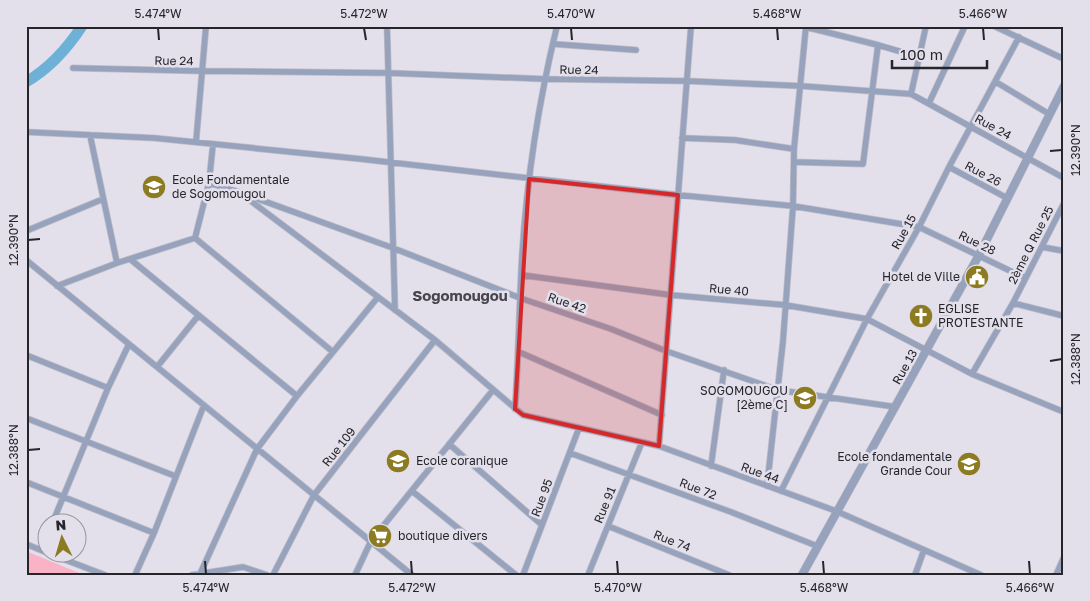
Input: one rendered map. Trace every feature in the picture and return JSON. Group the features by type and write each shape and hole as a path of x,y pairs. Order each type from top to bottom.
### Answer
{"street":[{"path":"196,142 206,26"},
{"path":"387,26 395,310"},
{"path":"515,409 521,275 529,178 544,79 557,26"},
{"path":"659,446 691,26"},
{"path":"911,94 926,26"},
{"path":"929,103 965,26"},
{"path":"994,26 1064,59"},
{"path":"767,486 778,390 793,206 794,149 806,27 919,57"},
{"name":"Rue 15","path":"781,491 867,319 919,227 1019,37"},
{"path":"553,44 636,50"},
{"path":"794,162 863,164 878,45"},
{"name":"Rue 24","path":"73,68 202,72 389,73 544,79 687,81 800,86 911,94 1064,178"},
{"path":"996,82 1049,114"},
{"name":"Rue 13","path":"802,575 978,256 1064,86"},
{"name":"Rue 28","path":"26,132 154,138 196,142 793,206 919,227 1025,278"},
{"path":"90,135 117,263"},
{"path":"682,138 735,140 794,149"},
{"path":"195,238 209,183 213,144"},
{"name":"Rue 26","path":"949,167 1007,198"},
{"name":"Rue 42","path":"209,183 239,192 393,248 520,298 778,390 896,407"},
{"name":"Rue 42","path":"239,192 434,340 523,415"},
{"path":"26,231 103,199"},
{"name":"2ème Q Rue 25","path":"972,374 1013,303 1064,203"},
{"path":"58,286 117,263 195,238"},
{"path":"195,238 334,352"},
{"path":"1042,247 1064,251"},
{"path":"130,259 296,396"},
{"path":"26,260 412,575"},
{"name":"Rue 40","path":"521,275 670,295 785,305 867,319 972,374 1064,412"},
{"path":"200,574 257,448 296,396 378,297"},
{"path":"1013,303 1064,316"},
{"path":"157,367 198,316"},
{"name":"Rue 109","path":"273,575 314,494 434,340"},
{"path":"56,514 108,388 129,344"},
{"path":"519,352 662,415"},
{"path":"26,354 108,388"},
{"path":"712,466 724,370"},
{"path":"355,575 371,541 493,390"},
{"path":"135,575 154,533 204,405"},
{"name":"Rue 44","path":"523,415 659,446 836,512 981,575"},
{"path":"26,418 175,476"},
{"name":"Rue 95","path":"522,575 579,428"},
{"name":"Rue 91","path":"588,575 642,442"},
{"path":"449,444 542,525"},
{"name":"Rue 72","path":"570,453 629,473 818,546"},
{"path":"26,482 154,533"},
{"path":"412,491 516,575"},
{"name":"Rue 74","path":"608,526 729,575"},
{"path":"26,544 38,549"},
{"path":"915,575 924,550"},
{"path":"1056,575 1064,557"},
{"path":"77,564 106,575"},
{"path":"192,575 244,567 267,575"}],"highlighted area":[{"path":"529,179 678,195 659,446 523,415 515,409"}],"shaded area":[{"path":"26,551 38,556 38,564 57,564 84,575 26,575"}],"waterway":[{"path":"26,82 43,71 82,26"}],"place":[{"name":"Ecole Fondamentale de Sogomougou","path":"154,187"},
{"name":"Hotel de Ville","path":"977,277"},
{"name":"EGLISE PROTESTANTE","path":"921,316"},
{"name":"SOGOMOUGOU [2ème C]","path":"805,398"},
{"name":"Ecole coranique","path":"398,461"},
{"name":"Ecole fondamentale Grande Cour","path":"969,464"},
{"name":"boutique divers","path":"380,536"}],"district":[{"name":"Sogomougou","path":"460,296"}]}
